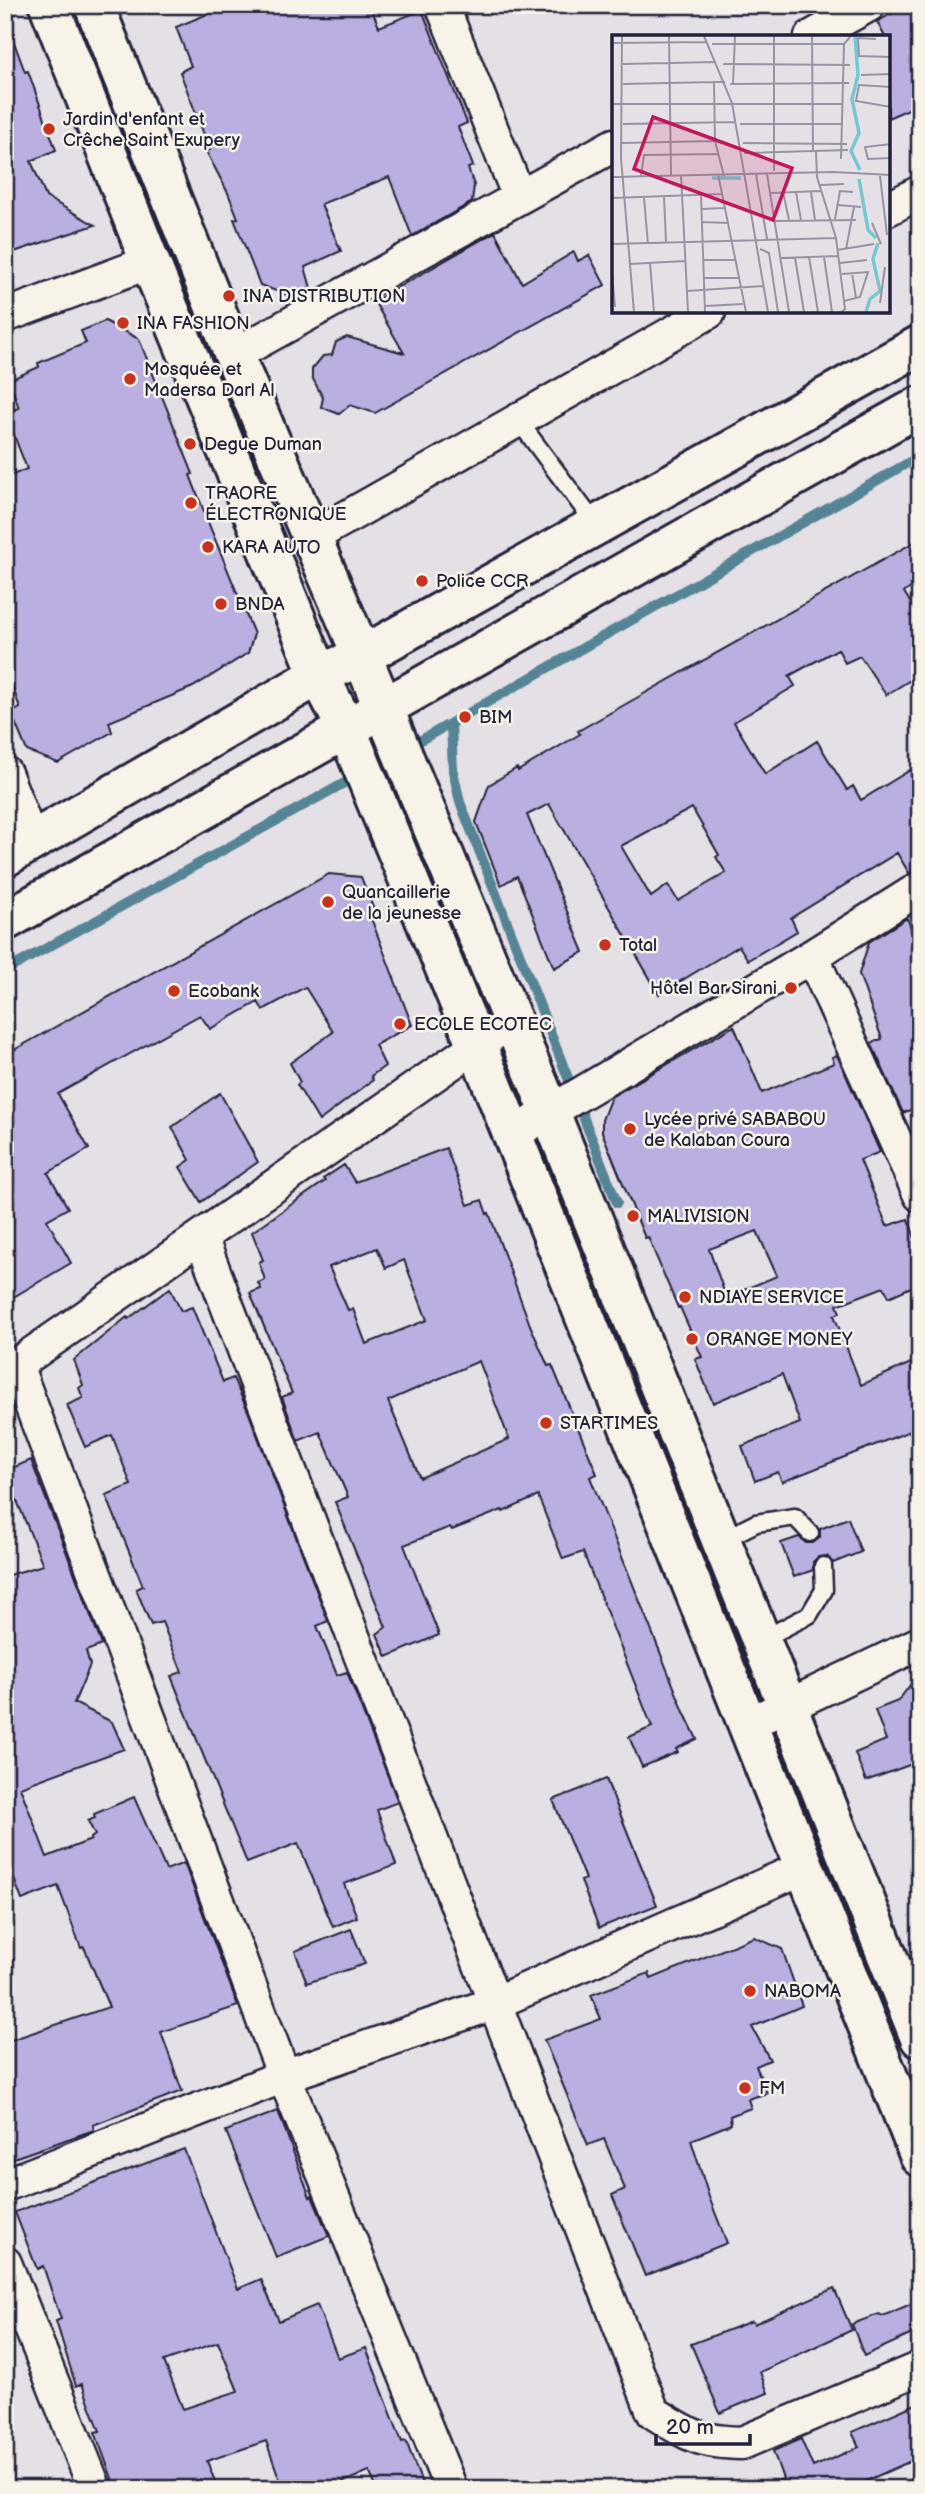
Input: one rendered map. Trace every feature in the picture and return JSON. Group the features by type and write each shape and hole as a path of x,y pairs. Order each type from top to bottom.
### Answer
{"main road":[{"path":"49,5 150,262 319,676 347,730 478,1046 920,2157"},
{"path":"94,5 234,355 362,656 550,1112 920,2038"},
{"path":"19,850 319,676 362,656 920,345"},
{"path":"5,921 920,406"}],"street":[{"path":"442,5 519,197"},
{"path":"815,35 869,5"},
{"path":"234,355 612,146"},
{"path":"890,208 920,191"},
{"path":"5,316 150,262"},
{"path":"310,538 707,313"},
{"path":"5,773 19,850"},
{"path":"513,1134 812,956 920,888"},
{"path":"812,956 920,1195"},
{"path":"451,2489 284,2076 11,1367 512,1021"},
{"path":"201,1237 653,2412 685,2433 711,2442 742,2443 920,2368"},
{"path":"748,1723 920,1643"},
{"path":"5,2185 284,2076 495,2003 803,1868"},
{"path":"5,2263 95,2489"}],"lane":[{"path":"518,420 596,526"},
{"path":"722,1540 756,1523 795,1517 810,1533"},
{"path":"761,1640 808,1615 824,1590 823,1566"}],"building":[{"path":"229,5 370,5 379,27 422,10 467,123 458,127 473,166 468,168 474,185 472,202 412,236 389,177 321,204 341,251 305,267 311,288 292,297 260,285 234,219 238,218 228,193 206,151 210,150 180,72 191,66 176,27"},
{"path":"907,5 920,5 920,104 890,117 890,35 884,35 877,22"},
{"path":"8,26 25,72 28,71 56,150 31,161 46,197 95,225 5,255 5,27"},
{"path":"495,232 522,283 574,252 578,261 589,255 605,285 375,413 350,405 339,414 321,407 323,398 312,377 312,369 323,356 332,355 336,342 347,337 404,353 374,301"},
{"path":"105,321 139,339 254,634 248,653 193,687 109,722 112,732 58,763 27,751 11,713 20,708 5,665 5,478 27,469 5,412 19,408 9,380 39,367 38,363 86,343 81,331"},
{"path":"920,539 920,583 904,592 920,618 920,674 886,695 860,656 845,663 838,649 789,676 795,686 734,722 765,774 817,741 847,790 853,786 861,800 920,764 920,870 909,873 897,853 791,918 797,931 772,946 748,960 739,946 659,994 549,804 527,815 584,952 554,968 517,876 501,885 476,822 489,785 580,734 578,731","holes":["692,808 719,855 716,857 726,873 678,901 668,885 651,897 621,846"]},
{"path":"329,874 361,877 374,910 369,913 412,1025 375,1045 385,1066 371,1076 373,1080 319,1121 297,1085 300,1082 290,1063 333,1032 305,987 263,1010 258,1002 210,1029 200,1015 58,1094 89,1149 48,1173 68,1208 47,1220 71,1263 5,1302 5,1055"},
{"path":"907,918 920,948 920,1106 903,1113 871,1043 882,1039 859,974 869,942"},
{"path":"734,1026 762,1093 834,1063 832,1057 837,1055 880,1152 860,1160 887,1226 908,1219 920,1251 920,1283 889,1297 884,1287 837,1305 840,1313 834,1315 861,1385 920,1359 920,1427 782,1482 778,1472 755,1481 742,1446 800,1423 782,1374 713,1403 695,1359 702,1357 648,1237 645,1238 602,1132 602,1120 611,1097","holes":["757,1231 777,1276 726,1297 709,1249"]},
{"path":"220,1093 258,1162 201,1202 180,1167 190,1160 172,1127"},
{"path":"446,1148 468,1205 482,1200 530,1325 548,1366 552,1365 597,1474 590,1477 697,1739 676,1749 678,1752 642,1767 629,1737 652,1727 583,1552 563,1559 538,1496 503,1512 502,1510 452,1530 450,1527 404,1545 439,1635 387,1657 377,1634 386,1627 335,1502 348,1497 320,1432 298,1441 282,1397 292,1393 250,1293 261,1289 258,1283 265,1280 259,1262 263,1260 252,1232 344,1165 355,1182","holes":["377,1248 386,1268 404,1260 427,1320 366,1344 353,1309 348,1310 329,1267","479,1361 509,1439 420,1478 388,1401"]},
{"path":"170,1288 181,1311 192,1307 223,1382 233,1378 248,1411 328,1621 317,1626 337,1675 347,1672 398,1802 377,1810 396,1865 344,1884 357,1917 333,1927 298,1843 247,1863 171,1676 182,1672 162,1622 151,1625 136,1589 143,1586 106,1495 131,1485 112,1435 85,1447 67,1405 83,1398 79,1388 83,1385 74,1360 127,1317 128,1319"},
{"path":"31,1460 102,1645 86,1651 90,1665 74,1703 112,1722 124,1749 20,1787 47,1857 91,1840 95,1835 88,1821 95,1818 94,1814 134,1797 166,1870 184,1863 238,2006 161,2032 182,2091 93,2125 94,2130 5,2161 5,2042 109,2007 84,1947 81,1948 58,1886 22,1900 5,1854 5,1576 43,1565 5,1471"},
{"path":"848,1518 861,1552 833,1563 827,1556 818,1557 813,1562 813,1570 794,1577 781,1543 799,1537 806,1543 813,1543 820,1537 820,1529"},
{"path":"920,1672 920,1761 866,1781 855,1753 886,1740 875,1710 898,1701"},
{"path":"606,1779 657,1905 599,1928 581,1881 585,1879 553,1800"},
{"path":"351,1929 365,1964 307,1983 295,1951"},
{"path":"754,1937 782,1949 802,2006 752,2027 770,2060 756,2066 767,2093 748,2099 751,2108 730,2116 731,2124 691,2140 727,2243 645,2276 612,2195 625,2189 604,2139 588,2145 544,2040 601,2019 591,1995 649,1973 651,1979"},
{"path":"278,2111 310,2197 312,2196 329,2236 276,2257 226,2131"},
{"path":"184,2149 238,2289 261,2279 279,2321 317,2305 338,2358 366,2348 402,2442 406,2441 424,2489 377,2489 369,2471 328,2489 283,2489 266,2441 207,2461 218,2489 116,2489 95,2432 100,2431 82,2384 76,2386 56,2321 61,2319 43,2266 37,2269 15,2212","holes":["218,2342 238,2391 183,2409 164,2361"]},
{"path":"834,2288 852,2330 760,2372 768,2393 720,2413 691,2344 752,2321 754,2324"},
{"path":"920,2300 920,2310 910,2335 864,2356 852,2324 879,2314 883,2316"},
{"path":"920,2402 920,2457 848,2489 761,2489 783,2479 773,2451 801,2439 813,2467 859,2447 852,2432"}],"waterway":[{"path":"407,748 920,456"},
{"path":"451,724 453,771 460,802 617,1203"},
{"path":"5,971 357,776"}],"place":[{"name":"Jardin d'enfant et Crêche Saint Exupery","path":"49,129"},
{"name":"INA DISTRIBUTION","path":"229,296"},
{"name":"INA FASHION","path":"123,323"},
{"name":"Mosquée et Madersa Darl Al","path":"130,379"},
{"name":"Degue Duman","path":"190,444"},
{"name":"TRAORE ÉLECTRONIQUE","path":"191,503"},
{"name":"KARA AUTO","path":"208,547"},
{"name":"Police CCR","path":"422,581"},
{"name":"BNDA","path":"221,604"},
{"name":"BIM","path":"465,717"},
{"name":"Quancaillerie de la jeunesse","path":"328,902"},
{"name":"Total","path":"605,945"},
{"name":"Hôtel Bar Sirani","path":"791,988"},
{"name":"Ecobank","path":"174,991"},
{"name":"ECOLE ECOTEC","path":"400,1024"},
{"name":"Lycée privé SABABOU de Kalaban Coura","path":"630,1129"},
{"name":"MALIVISION","path":"633,1216"},
{"name":"NDIAYE SERVICE","path":"685,1297"},
{"name":"ORANGE MONEY","path":"692,1339"},
{"name":"STARTIMES","path":"546,1423"},
{"name":"NABOMA","path":"750,1991"},
{"name":"FM","path":"745,2088"}]}
